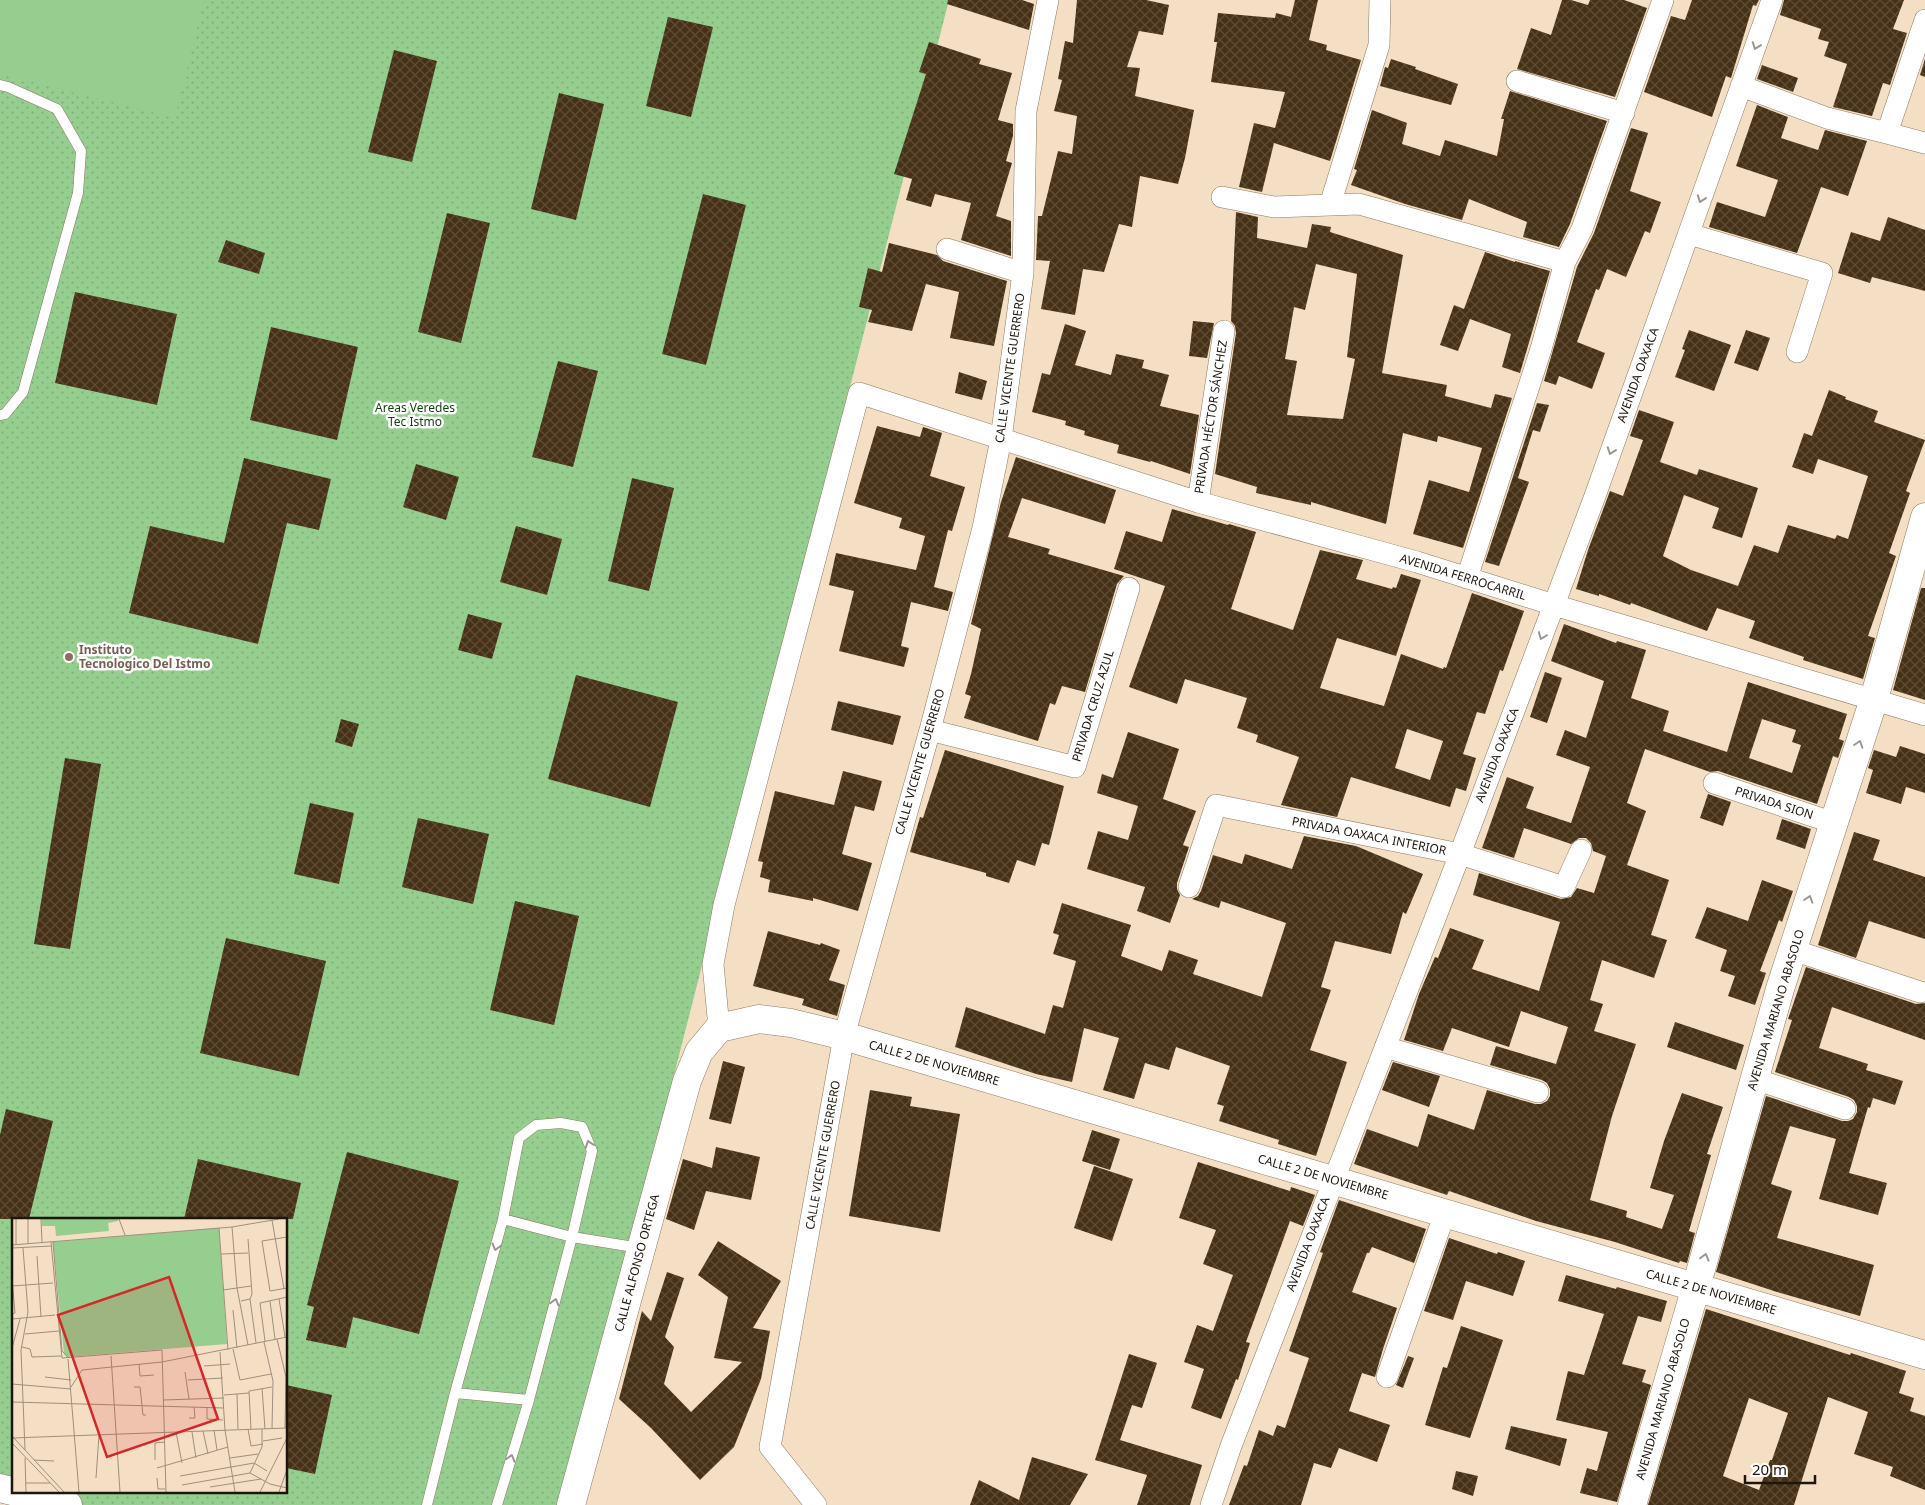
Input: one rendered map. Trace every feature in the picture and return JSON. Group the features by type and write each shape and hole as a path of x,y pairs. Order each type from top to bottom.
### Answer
{"street":[{"name":"CALLE VICENTE GUERRERO","path":"816,1505 770,1446 844,1036 930,730 982,528 1001,439 1023,273 1026,111 1048,0"},
{"path":"1330,205 1379,45 1380,0"},
{"path":"1467,578 1541,350 1565,262 1582,229 1663,0"},
{"name":"AVENIDA OAXACA","path":"1211,1505 1231,1446 1460,854 1595,496 1772,0"},
{"path":"1887,133 1925,20"},
{"path":"1517,81 1624,113"},
{"path":"1742,86 1827,118 1925,143"},
{"path":"1222,197 1274,207 1359,204 1565,262"},
{"path":"1689,234 1822,273 1797,352"},
{"path":"948,249 1023,273"},
{"name":"PRIVADA HÉCTOR SÁNCHEZ","path":"1198,502 1224,331"},
{"name":"AVENIDA FERROCARRIL","path":"719,1028 713,964 724,905 859,393 1198,502 1417,562 1554,605 1925,715"},
{"name":"AVENIDA MARIANO ABASOLO","path":"1632,1505 1793,950 1918,562 1925,517"},
{"name":"PRIVADA CRUZ AZUL","path":"930,730 1075,767 1129,588"},
{"name":"PRIVADA SION","path":"1714,783 1834,823"},
{"name":"PRIVADA OAXACA INTERIOR","path":"1189,887 1216,806 1460,854 1564,887 1581,850"},
{"path":"1793,950 1920,992"},
{"name":"CALLE 2 DE NOVIEMBRE","path":"719,1028 759,1019 791,1023 844,1036 1925,1355"},
{"name":"CALLE ALFONSO ORTEGA","path":"571,1505 687,1081 699,1052 719,1028"},
{"path":"1385,1047 1538,1092"},
{"path":"1755,1079 1845,1109"},
{"path":"1387,1377 1445,1213"},
{"path":"16,1492 68,1505"}],"lane":[{"path":"0,85 8,86 57,110 81,152 78,193 23,392 5,414 0,415"},
{"path":"427,1505 455,1393 503,1219 518,1138 536,1125 561,1123 582,1127 592,1151 572,1237 529,1400 497,1505"},
{"path":"503,1219 572,1237 641,1248"},
{"path":"455,1393 529,1400"}],"green space":[{"name":"Areas Veredes Tec Istmo","path":"0,0 949,0 564,1505 72,1505 22,1492 288,1492 288,1218 12,1218 12,1490 0,1487"},
{"path":"0,0 204,0 175,118 0,74"}],"building":[{"path":"948,0 1022,0 1034,4 1029,30 947,4"},
{"path":"1077,0 1146,0 1169,5 1163,35 1139,31 1127,67 1140,68 1135,96 1194,110 1178,184 1140,176 1132,227 1119,224 1104,272 1083,269 1075,315 1041,309 1050,261 1036,260 1038,216 1042,216 1058,151 1072,154 1077,116 1054,111 1062,80 1058,79 1065,41 1073,43"},
{"path":"1295,0 1318,0 1309,40 1327,45 1326,50 1361,60 1330,161 1274,143 1262,192 1239,187 1254,123 1275,128 1285,92 1211,82 1217,42 1214,42 1218,13 1275,18 1276,13 1291,17"},
{"path":"1562,0 1571,0 1588,5 1590,0 1624,0 1647,8 1615,97 1517,69 1531,28 1551,35"},
{"path":"1692,0 1759,0 1756,6 1753,5 1731,78 1726,76 1712,117 1644,92 1671,16 1685,20"},
{"path":"1784,0 1904,0 1893,29 1907,33 1890,85 1883,83 1872,116 1833,107 1847,64 1824,56 1829,42 1818,39 1821,29 1780,15"},
{"path":"668,17 713,27 691,117 646,106"},
{"path":"929,42 981,59 979,64 1012,73 998,120 1013,124 1013,136 1006,161 1012,163 996,216 1011,221 1011,256 961,240 971,203 935,194 931,207 906,200 912,179 894,174 926,74 919,72"},
{"path":"394,50 437,61 412,162 368,152"},
{"path":"1391,59 1458,84 1451,105 1380,86 1385,67 1388,68"},
{"path":"1925,59 1925,77 1920,75"},
{"path":"1762,65 1798,78 1793,92 1757,79"},
{"path":"1510,91 1607,121 1570,224 1559,247 1523,237 1527,222 1469,199 1462,220 1405,204 1351,185 1357,170 1354,169 1372,110 1407,123 1402,144 1440,156 1445,140 1497,156 1504,119 1501,119"},
{"path":"559,93 604,104 576,220 531,209"},
{"path":"1757,105 1788,117 1781,138 1818,150 1825,130 1867,141 1848,196 1821,187 1797,253 1709,227 1717,202 1765,217 1778,180 1736,166"},
{"path":"1631,128 1648,133 1630,191 1661,202 1650,233 1645,231 1626,277 1607,269 1599,290 1596,289 1577,342 1605,353 1592,389 1559,376 1556,385 1544,381 1577,267 1594,233"},
{"path":"703,194 746,205 706,365 662,354"},
{"path":"1236,212 1258,217 1257,238 1307,248 1312,224 1331,227 1330,232 1403,255 1382,373 1447,385 1445,396 1491,408 1495,394 1512,398 1463,548 1413,534 1429,480 1469,492 1482,448 1438,436 1437,442 1403,433 1386,524 1311,502 1311,505 1256,493 1257,487 1215,474 1236,333 1235,326 1231,321","holes":["1316,264 1357,274 1347,357 1355,359 1343,419 1287,415 1297,361 1285,359 1294,307 1305,310"]},
{"path":"447,213 490,223 461,343 418,332"},
{"path":"1888,217 1925,230 1925,291 1872,277 1870,283 1838,273 1851,232 1880,241"},
{"path":"226,240 265,253 259,274 218,262"},
{"path":"889,243 937,255 943,261 1007,281 994,346 950,338 959,292 926,284 912,331 868,322 872,310 859,307 868,268 882,272"},
{"path":"1485,252 1550,271 1520,373 1502,367 1511,334 1470,319 1458,351 1440,345 1454,305 1464,309"},
{"path":"75,292 177,314 157,405 55,383"},
{"path":"1193,321 1214,323 1207,358 1189,356"},
{"path":"1065,324 1086,331 1075,365 1111,375 1116,354 1144,360 1142,368 1169,375 1160,406 1199,415 1190,474 1151,461 1117,453 1119,445 1084,435 1085,431 1065,425 1066,421 1032,412 1042,373 1050,375"},
{"path":"271,327 358,347 337,440 250,420"},
{"path":"1689,330 1731,345 1714,391 1675,377 1685,350 1682,349"},
{"path":"1746,330 1770,338 1758,371 1734,363"},
{"path":"558,361 598,371 573,467 532,457"},
{"path":"959,372 987,381 982,400 955,393"},
{"path":"1829,390 1846,397 1845,399 1878,411 1874,422 1925,440 1906,491 1910,493 1889,553 1896,556 1868,636 1875,638 1863,679 1803,660 1804,657 1749,638 1755,621 1717,608 1707,631 1631,603 1630,605 1599,594 1599,596 1576,589 1610,491 1623,496 1643,440 1630,436 1639,410 1674,422 1660,462 1697,475 1699,469 1758,488 1742,538 1712,528 1719,508 1684,495 1663,556 1691,570 1738,586 1754,545 1778,553 1788,525 1835,539 1837,535 1848,539 1868,476 1818,459 1813,474 1792,467 1804,433 1812,436"},
{"path":"1537,403 1549,405 1540,432 1533,430 1518,478 1529,482 1499,566 1485,562"},
{"path":"877,426 920,437 923,427 942,433 930,476 965,487 952,531 948,530 934,587 953,592 948,611 911,602 901,646 909,648 904,667 839,651 854,591 829,585 836,553 916,570 925,536 899,528 902,518 854,503"},
{"path":"1016,457 1116,490 1105,524 1022,498 1008,537 1050,549 1048,554 1124,576 1117,584 1085,692 1062,686 1055,705 1050,703 1038,741 964,718 971,696 965,694 981,629 971,624 1001,502"},
{"path":"244,458 331,479 319,530 287,523 258,644 129,613 150,526 224,543"},
{"path":"416,464 459,477 446,520 403,507"},
{"path":"632,478 674,488 649,591 608,581"},
{"path":"1172,509 1256,532 1231,609 1293,630 1320,550 1363,560 1356,579 1392,589 1393,587 1396,588 1401,574 1421,580 1396,656 1337,638 1320,688 1384,706 1401,654 1443,669 1444,667 1446,668 1472,593 1524,611 1503,671 1500,670 1485,714 1477,712 1463,754 1476,758 1466,791 1456,788 1450,807 1351,777 1337,817 1281,805 1299,757 1256,742 1258,735 1237,728 1247,698 1185,679 1177,704 1129,687 1165,586 1114,569 1126,531 1162,542","holes":["1407,729 1443,741 1430,780 1395,768"]},
{"path":"516,526 562,539 547,595 500,582"},
{"path":"1921,588 1925,588 1925,700 1893,690"},
{"path":"468,614 502,623 492,659 458,650"},
{"path":"1564,624 1616,643 1617,641 1646,650 1631,698 1669,711 1663,731 1727,752 1748,682 1847,714 1839,739 1844,741 1838,758 1833,756 1817,804 1718,771 1710,772 1645,749 1627,803 1646,811 1627,865 1669,880 1651,935 1667,940 1654,978 1602,960 1590,1000 1603,1004 1594,1031 1636,1044 1612,1116 1590,1200 1627,1211 1626,1217 1662,1229 1674,1195 1650,1188 1664,1141 1682,1093 1723,1107 1707,1154 1711,1155 1689,1231 1695,1233 1687,1263 1680,1261 1679,1263 1615,1242 1536,1221 1449,1191 1447,1195 1354,1164 1367,1129 1418,1147 1428,1114 1474,1130 1487,1090 1535,1104 1547,1101 1550,1096 1550,1089 1547,1083 1542,1080 1490,1065 1496,1046 1556,1064 1568,1027 1521,1011 1509,1047 1452,1028 1443,1051 1404,1040 1419,994 1435,957 1438,958 1450,928 1484,940 1472,969 1539,991 1560,922 1473,895 1479,873 1561,899 1571,897 1577,888 1594,893 1606,856 1593,851 1591,843 1586,838 1579,838 1571,844 1524,828 1514,858 1482,848 1507,777 1534,787 1526,808 1571,823 1590,767 1556,755 1565,730 1586,738 1604,681 1551,661","holes":["1762,719 1796,730 1792,742 1801,745 1792,773 1749,758"]},
{"path":"1545,672 1562,678 1547,723 1530,717"},
{"path":"576,675 678,702 650,807 548,779"},
{"path":"838,701 901,716 893,745 831,730"},
{"path":"341,719 359,724 352,747 335,742"},
{"path":"1128,732 1179,749 1163,799 1196,811 1183,845 1189,847 1177,883 1180,895 1170,923 1137,911 1145,887 1087,869 1098,831 1128,840 1138,806 1097,793 1102,774 1113,778"},
{"path":"1900,746 1925,754 1925,793 1906,787 1901,804 1866,793 1873,770 1868,768 1874,750 1896,757"},
{"path":"945,750 1064,786 1049,845 1042,843 1035,866 1017,860 1009,883 986,876 986,873 910,852 920,817 923,818"},
{"path":"65,758 101,764 70,949 34,944"},
{"path":"843,771 882,781 874,811 855,806 842,854 872,863 858,911 813,898 813,901 768,892 770,880 760,877 763,862 758,861 775,791 834,805"},
{"path":"1708,794 1731,802 1723,826 1700,818"},
{"path":"310,803 354,813 339,884 294,874"},
{"path":"418,818 489,834 473,904 402,887"},
{"path":"1782,819 1811,829 1805,849 1776,839"},
{"path":"1854,832 1880,840 1873,860 1925,877 1925,939 1869,921 1856,958 1818,945"},
{"path":"1304,836 1356,846 1423,874 1406,914 1403,912 1391,954 1335,941 1321,987 1331,990 1310,1050 1347,1062 1316,1156 1278,1144 1279,1140 1219,1121 1224,1106 1217,1104 1230,1066 1176,1047 1169,1070 1145,1063 1134,1099 1103,1090 1119,1038 1084,1028 1072,1082 1036,1074 955,1047 966,1007 1045,1034 1053,1005 1063,1008 1076,961 1053,954 1059,935 1053,933 1062,903 1131,925 1121,956 1162,971 1169,950 1198,960 1193,974 1262,997 1286,923 1221,901 1219,908 1192,899 1198,896 1201,891 1213,855 1242,864 1245,854 1292,869"},
{"path":"1762,880 1793,891 1782,922 1779,920 1760,971 1766,973 1755,1005 1728,996 1735,976 1720,971 1727,950 1695,938 1707,907 1748,921"},
{"path":"515,901 579,916 554,1025 490,1010"},
{"path":"768,931 820,945 821,943 840,950 829,980 845,985 837,1016 802,1005 804,999 753,986"},
{"path":"226,938 326,961 299,1076 200,1053"},
{"path":"1806,967 1916,1004 1925,1003 1925,1040 1832,1007 1819,1048 1868,1064 1866,1070 1903,1081 1895,1105 1873,1098 1870,1108 1868,1107 1849,1173 1887,1183 1878,1215 1819,1199 1836,1139 1790,1126 1771,1184 1792,1191 1777,1238 1874,1265 1860,1316 1716,1272 1766,1096 1842,1121 1853,1119 1857,1112 1854,1100 1849,1097 1775,1072 1792,1020 1788,1019"},
{"path":"1675,1022 1744,1045 1736,1070 1667,1047"},
{"path":"723,1061 745,1067 731,1124 709,1119"},
{"path":"1393,1062 1440,1076 1429,1107 1382,1090"},
{"path":"870,1090 912,1097 910,1106 960,1114 940,1232 849,1216"},
{"path":"6,1109 53,1121 29,1218 0,1219 0,1135"},
{"path":"1092,1130 1120,1139 1110,1170 1082,1161"},
{"path":"716,1147 760,1157 751,1200 706,1191 694,1230 666,1219 683,1159 712,1168"},
{"path":"347,1152 459,1181 419,1334 353,1317 346,1348 306,1340 314,1307 307,1305"},
{"path":"198,1159 301,1183 293,1219 184,1218"},
{"path":"1198,1162 1290,1191 1291,1187 1315,1195 1303,1226 1290,1221 1246,1342 1250,1343 1238,1380 1236,1379 1221,1419 1191,1408 1204,1369 1184,1362 1197,1325 1213,1331 1233,1275 1203,1264 1216,1230 1179,1218"},
{"path":"1094,1166 1133,1179 1112,1241 1074,1228"},
{"path":"1339,1200 1426,1229 1414,1263 1372,1247 1369,1253 1367,1253 1352,1292 1397,1308 1375,1377 1362,1373 1349,1411 1390,1425 1377,1462 1339,1448 1331,1468 1314,1463 1301,1505 1229,1505 1244,1465 1247,1466 1259,1430 1273,1436 1277,1425 1285,1428 1309,1358 1289,1351 1323,1253 1320,1252"},
{"path":"1449,1238 1525,1261 1513,1296 1466,1281 1453,1320 1424,1311"},
{"path":"718,1241 781,1281 753,1328 770,1331 761,1379 734,1447 700,1480 651,1428 619,1399 642,1311 651,1321 667,1272 684,1278 665,1337 674,1347 664,1384 691,1412 742,1362 714,1358 728,1297 698,1275"},
{"path":"1566,1275 1667,1301 1661,1322 1638,1316 1622,1364 1646,1370 1642,1382 1651,1385 1617,1502 1580,1493 1587,1468 1597,1471 1608,1432 1556,1420 1568,1371 1584,1375 1604,1314 1558,1301"},
{"path":"1706,1309 1906,1371 1899,1393 1914,1398 1910,1411 1925,1416 1925,1490 1890,1476 1893,1467 1854,1454 1868,1412 1828,1397 1794,1505 1648,1505","holes":["1749,1398 1788,1413 1772,1460 1770,1460 1759,1490 1723,1476"]},
{"path":"1461,1326 1503,1340 1470,1438 1425,1425 1443,1367 1447,1368"},
{"path":"1129,1354 1157,1363 1142,1408 1132,1405 1120,1440 1202,1465 1190,1505 1137,1505 1147,1475 1095,1460"},
{"path":"1408,1356 1414,1358 1403,1388 1396,1385"},
{"path":"288,1385 332,1395 315,1474 288,1468"},
{"path":"1511,1426 1567,1439 1560,1466 1505,1449"},
{"path":"1032,1457 1088,1474 1070,1505 970,1505 979,1480 1019,1500"},
{"path":"1456,1471 1478,1476 1473,1496 1452,1489"}],"place":[{"name":"Instituto Tecnologico Del Istmo","path":"69,657"}]}
